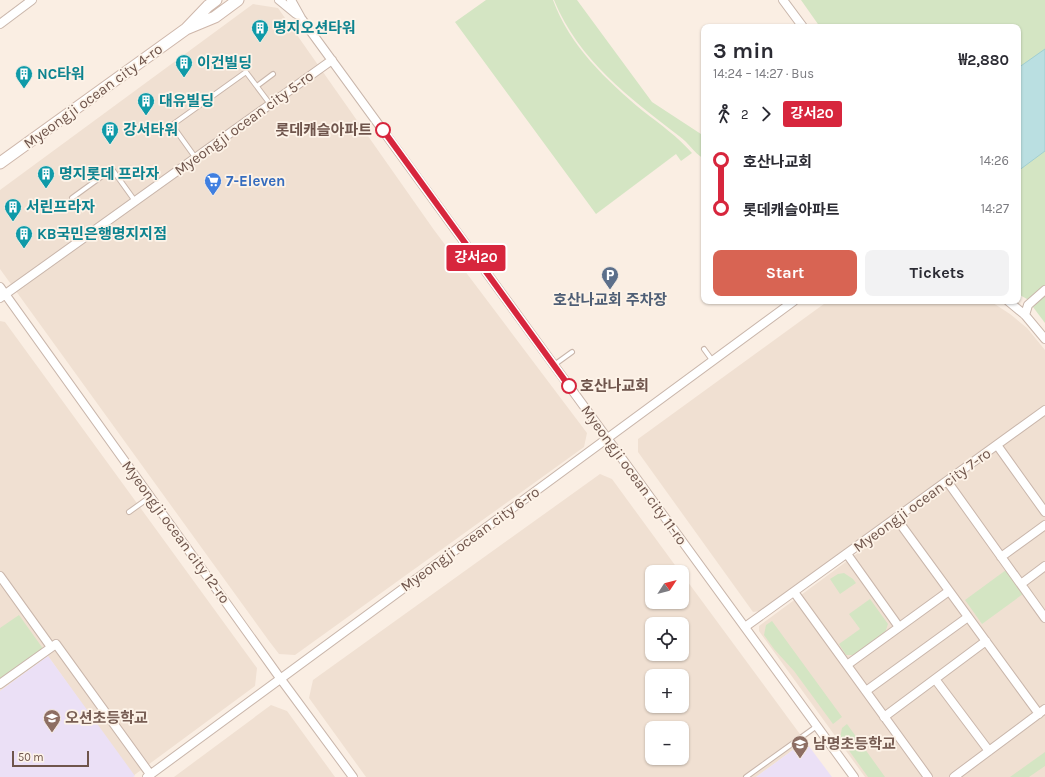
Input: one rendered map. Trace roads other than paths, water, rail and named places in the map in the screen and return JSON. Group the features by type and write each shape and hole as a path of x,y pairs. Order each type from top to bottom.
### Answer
{"main road":[{"path":"186,29 208,6 216,0"},
{"path":"186,29 215,17 238,0"},
{"name":"Myeongji ocean city 4-ro","path":"0,163 186,29"}],"street":[{"path":"0,24 32,0"},
{"path":"279,0 301,18"},
{"path":"291,0 301,18"},
{"path":"783,0 801,24"},
{"name":"Myeongji ocean city 11-ro","path":"301,18 854,777"},
{"name":"Myeongji ocean city 5-ro","path":"3,296 332,60"},
{"name":"Myeongji ocean city 12-ro","path":"0,287 3,296 150,496 352,777"},
{"path":"1025,315 1028,305 1045,290"},
{"name":"Myeongji ocean city 6-ro","path":"148,776 790,304"},
{"path":"1012,304 1025,315 1045,339"},
{"name":"Myeongji ocean city 7-ro","path":"745,628 1045,410"},
{"name":"Myeongji ocean city 7-ro","path":"997,445 1045,512"},
{"path":"946,481 1043,612"},
{"path":"896,518 986,641 1042,712 954,777"},
{"path":"1001,557 1045,525"},
{"name":"Myeongji ocean city 7-ro","path":"847,554 899,627"},
{"path":"1021,584 1045,566"},
{"path":"0,576 51,647"},
{"path":"847,665 949,591"},
{"path":"794,592 928,777"},
{"path":"866,690 968,617"},
{"path":"884,716 986,641"},
{"path":"0,684 56,644 148,776"},
{"path":"935,679 989,751"}],"lane":[{"path":"195,157 172,125 246,72 270,104"},
{"path":"256,86 273,74"},
{"path":"72,198 112,169 135,200"},
{"path":"704,349 712,360"},
{"path":"554,366 572,352"},
{"path":"129,512 150,496"},
{"path":"746,777 817,726"}],"water":[{"path":"1045,49 1045,151 1021,169 1021,66"}],"place":[{"name":"명지오션타워","path":"260,43"},
{"name":"이건빌딩","path":"184,78"},
{"name":"NC타워","path":"24,89"},
{"name":"대유빌딩","path":"146,116"},
{"name":"롯데캐슬아파트","path":"383,130"},
{"name":"강서타워","path":"110,145"},
{"name":"명지롯데 프라자","path":"46,189"},
{"name":"7-Eleven","path":"213,196"},
{"name":"서린프라자","path":"13,222"},
{"name":"KB국민은행명지지점","path":"24,249"},
{"name":"호산나교회 주차장","path":"610,290"},
{"name":"호산나교회","path":"569,386"},
{"name":"오션초등학교","path":"52,733"},
{"name":"남명초등학교","path":"800,759"}]}
